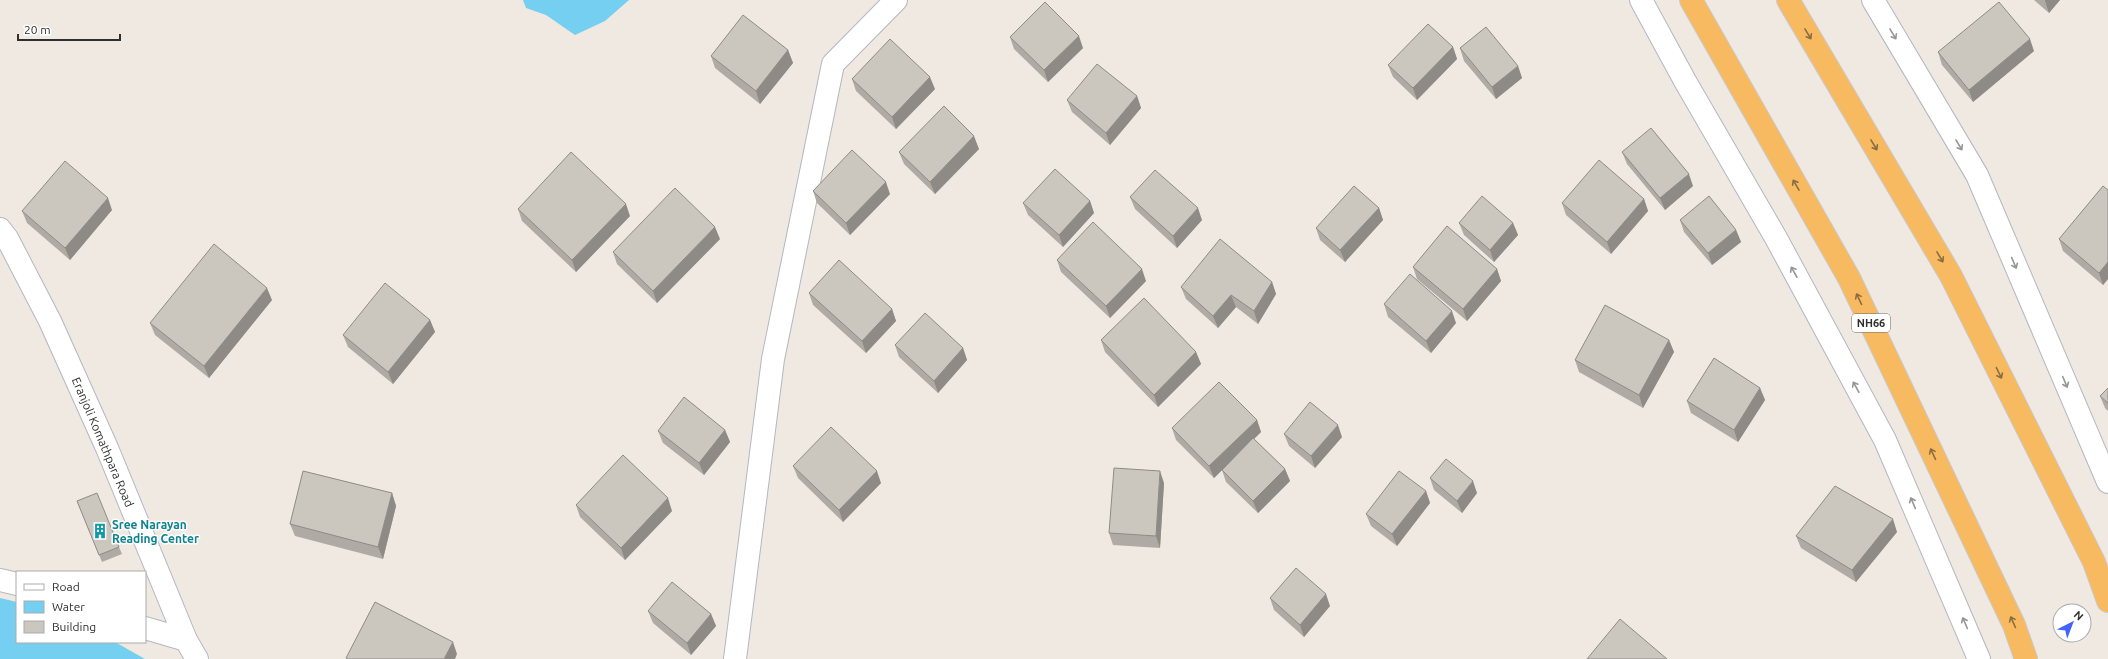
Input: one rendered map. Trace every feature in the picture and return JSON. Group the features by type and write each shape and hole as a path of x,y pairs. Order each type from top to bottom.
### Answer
{"highway":[{"name":"NH66","path":"1691,0 1849,278 2014,625 2026,659"},
{"path":"1788,0 1951,276 2094,562 2108,601"}],"street":[{"path":"735,659 773,358 833,64 896,0"},
{"path":"1641,0 1685,81 1776,238 1885,440 1979,659"},
{"path":"1873,0 1977,175 2108,482"},
{"name":"Eranjoli Komathpara Road","path":"0,229 7,238 50,321 107,448 186,640 197,659"},
{"path":"0,580 16,584"},
{"path":"146,628 186,640"}],"water":[{"path":"523,0 629,0 605,21 575,35 546,15 526,8"},
{"path":"0,598 16,602 16,643 117,643 145,659 0,659"}],"building":[{"path":"1045,2 1079,36 1044,70 1010,37"},
{"path":"1999,2 2030,39 1969,90 1938,52"},
{"path":"743,15 788,50 756,91 711,56"},
{"path":"1428,24 1453,47 1413,88 1388,65"},
{"path":"1486,27 1518,66 1492,87 1460,48"},
{"path":"890,39 930,77 892,117 852,79"},
{"path":"1097,64 1137,96 1106,133 1067,100"},
{"path":"944,106 974,136 930,182 899,152"},
{"path":"1651,128 1689,174 1660,198 1622,152"},
{"path":"852,150 886,182 846,223 813,191"},
{"path":"571,152 626,204 572,260 518,209"},
{"path":"1599,160 1644,199 1607,242 1562,203"},
{"path":"65,161 108,198 65,248 22,211"},
{"path":"1055,169 1090,201 1059,235 1023,203"},
{"path":"1155,170 1198,208 1173,236 1130,197"},
{"path":"1354,186 1379,208 1340,250 1316,228"},
{"path":"2103,186 2108,190 2108,262 2099,273 2059,239"},
{"path":"675,188 715,227 653,291 613,252"},
{"path":"1482,196 1513,223 1490,250 1459,223"},
{"path":"1709,196 1736,230 1708,253 1680,220"},
{"path":"1093,222 1142,269 1106,306 1057,260"},
{"path":"1447,226 1497,269 1463,309 1413,267"},
{"path":"1220,239 1272,282 1254,311 1231,295 1213,316 1181,287"},
{"path":"214,244 267,288 204,366 150,323"},
{"path":"839,260 892,309 862,341 809,293"},
{"path":"1410,274 1452,311 1426,341 1384,304"},
{"path":"385,283 430,320 388,372 343,335"},
{"path":"1144,298 1196,352 1154,395 1101,340"},
{"path":"1605,305 1669,340 1639,395 1575,360"},
{"path":"925,313 963,348 934,381 895,345"},
{"path":"1714,358 1760,388 1734,430 1687,401"},
{"path":"1219,382 1257,420 1209,466 1172,428"},
{"path":"2108,388 2108,403 2100,396"},
{"path":"684,397 725,430 699,463 658,431"},
{"path":"1310,402 1338,425 1311,456 1284,434"},
{"path":"831,427 877,471 839,510 793,466"},
{"path":"1253,438 1285,469 1253,501 1222,470"},
{"path":"623,455 668,498 621,548 576,505"},
{"path":"1446,459 1473,481 1457,501 1430,478"},
{"path":"1114,468 1160,471 1156,536 1109,533"},
{"path":"303,471 392,493 378,547 290,524"},
{"path":"1399,471 1426,491 1392,534 1366,514"},
{"path":"1835,486 1893,519 1852,570 1796,536"},
{"name":"Sree Narayan Reading Center","path":"97,493 119,547 99,555 77,501"},
{"path":"1296,568 1326,594 1300,625 1270,598"},
{"path":"672,582 711,614 687,643 648,611"},
{"path":"375,602 453,642 444,659 346,658"},
{"path":"1620,619 1667,659 1587,659"}],"place":[{"name":"Sree Narayan Reading Center","path":"100,531"}]}
